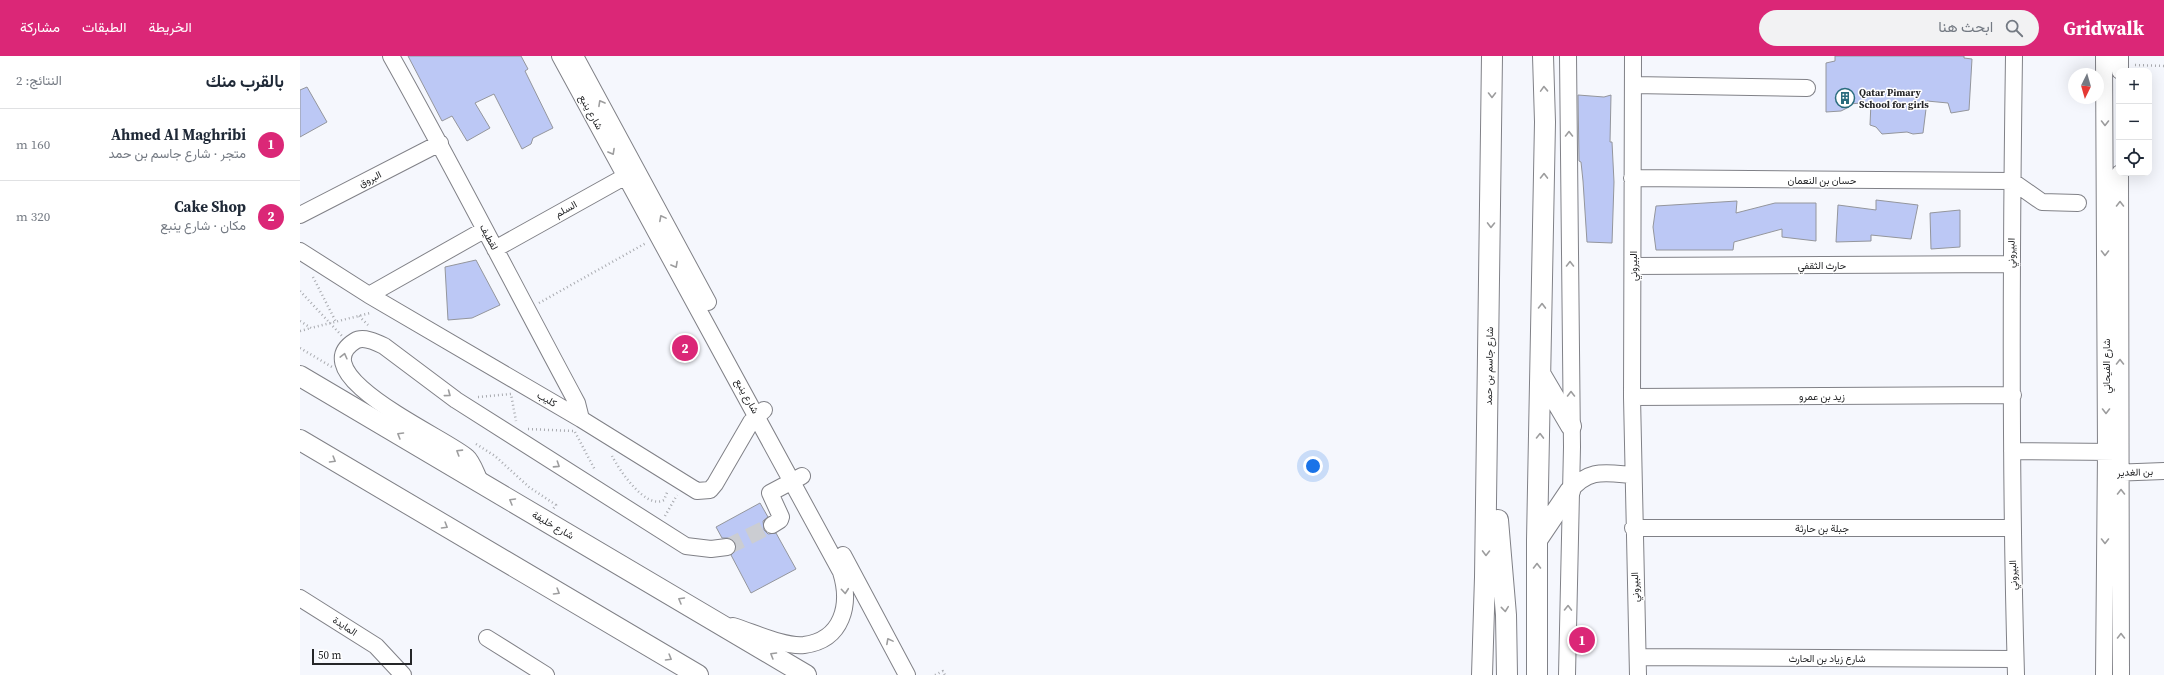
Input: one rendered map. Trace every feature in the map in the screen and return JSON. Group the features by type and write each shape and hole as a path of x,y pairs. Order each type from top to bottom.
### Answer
{"main road":[{"name":"شارع جاسم بن حمد","path":"1482,675 1488,402 1492,56"},
{"path":"1537,675 1537,540 1545,122 1543,56"},
{"path":"1541,375 1571,426"},
{"name":"شارع خليفة","path":"300,376 715,619 806,675"},
{"path":"1488,402 1506,615 1507,675"},
{"path":"300,440 698,675"},
{"path":"1537,540 1570,491"}],"street":[{"name":"لقطيف","path":"391,56 440,143 484,230 529,309 578,403 575,426"},
{"name":"شارع ينبع","path":"560,56 631,173 824,528 908,675"},
{"name":"شارع ينبع","path":"575,56 631,173 659,236 725,346"},
{"path":"1567,675 1572,447 1568,56"},
{"name":"البيروني","path":"1633,56 1632,397 1638,675"},
{"name":"البيروني","path":"2014,56 2011,264 2011,528 2016,675"},
{"name":"شارع الفيحاني","path":"2104,56 2113,452 2121,675"},
{"path":"1633,85 1807,88"},
{"name":"البروق","path":"300,215 440,143"},
{"name":"السلم","path":"495,248 631,173"},
{"name":"شارع الفيحاني","path":"2113,452 2120,176"},
{"name":"حسان بن النعمان","path":"1632,178 2012,181"},
{"path":"2012,181 2042,202 2078,203"},
{"path":"369,295 484,230"},
{"name":"كليب","path":"300,251 575,426 691,488 704,492 710,490 715,484 748,426 761,412"},
{"name":"حارث الثقفي","path":"1633,266 2011,264"},
{"path":"481,483 467,457 375,400 353,384 343,371 342,358 346,348 356,340 371,340 384,346 456,400 686,546 710,549 727,547"},
{"name":"زيد بن عمرو","path":"1632,397 2012,395"},
{"path":"1572,447 1576,456 1581,462 1600,473"},
{"path":"2012,451 2113,452"},
{"name":"بن الغدير","path":"2114,473 2164,471"},
{"path":"1570,491 1588,475 1600,473 1633,475"},
{"name":"شارع الفيحاني","path":"2104,675 2114,473"},
{"path":"772,525 780,520 781,517 770,494 797,478"},
{"name":"شارع ينبع","path":"715,619 784,642 804,645 820,639 834,630 843,617 846,602 846,587 824,528"},
{"name":"جبلة بن حارثة","path":"1634,528 2011,528"},
{"name":"المايدة","path":"300,598 376,646 403,675"},
{"path":"487,638 546,675"},
{"name":"شارع زياد بن الحارث","path":"1638,657 2015,659"}],"path":[{"path":"2120,64 2164,66"},
{"path":"529,309 659,236"},
{"path":"312,274 336,322"},
{"path":"300,291 343,338"},
{"path":"300,331 373,312"},
{"path":"360,316 373,330"},
{"path":"300,321 311,328"},
{"path":"505,390 518,398"},
{"path":"456,400 511,394"},
{"path":"511,394 517,428"},
{"path":"524,429 575,426 596,473"},
{"path":"617,456 611,453 622,472 649,501 659,502 664,500 668,490 666,485"},
{"path":"935,675 943,671 945,675"}],"building":[{"path":"408,56 521,56 528,69 525,71 553,128 533,138 531,144 522,149 494,94 475,103 490,128 467,141 452,116 442,121"},
{"name":"Qatar Pimary School for girls","path":"1835,56 1964,56 1964,58 1972,59 1969,110 1951,113 1948,103 1927,101 1923,133 1913,134 1907,132 1882,134 1876,127 1870,125 1871,102 1850,104 1849,107 1841,111 1826,112 1826,63 1835,61"},
{"path":"307,87 327,122 300,137 300,90"},
{"path":"1578,95 1604,97 1611,95 1610,142 1612,142 1614,182 1612,243 1587,242 1583,181 1581,162 1579,161"},
{"path":"1876,200 1918,205 1911,239 1871,235 1871,241 1836,242 1838,205 1876,210"},
{"path":"1737,201 1736,213 1775,203 1816,203 1816,241 1782,237 1782,229 1734,242 1733,250 1656,250 1653,227 1656,206"},
{"path":"1960,210 1960,247 1931,249 1930,213"},
{"path":"476,260 500,305 472,318 448,320 445,267"},
{"path":"687,340 693,351 683,355 676,346"},
{"path":"760,503 768,517 763,521 764,530 768,534 776,533 796,569 751,593 731,555 736,550 735,542 730,538 722,538 716,527"}],"tunnel":[{"path":"727,547 772,525"}],"place":[{"name":"Qatar Pimary School for girls","path":"1845,98"},
{"name":"Cake Shop","path":"685,348"},
{"name":"Ahmed Al Maghribi","path":"1582,640"}]}
